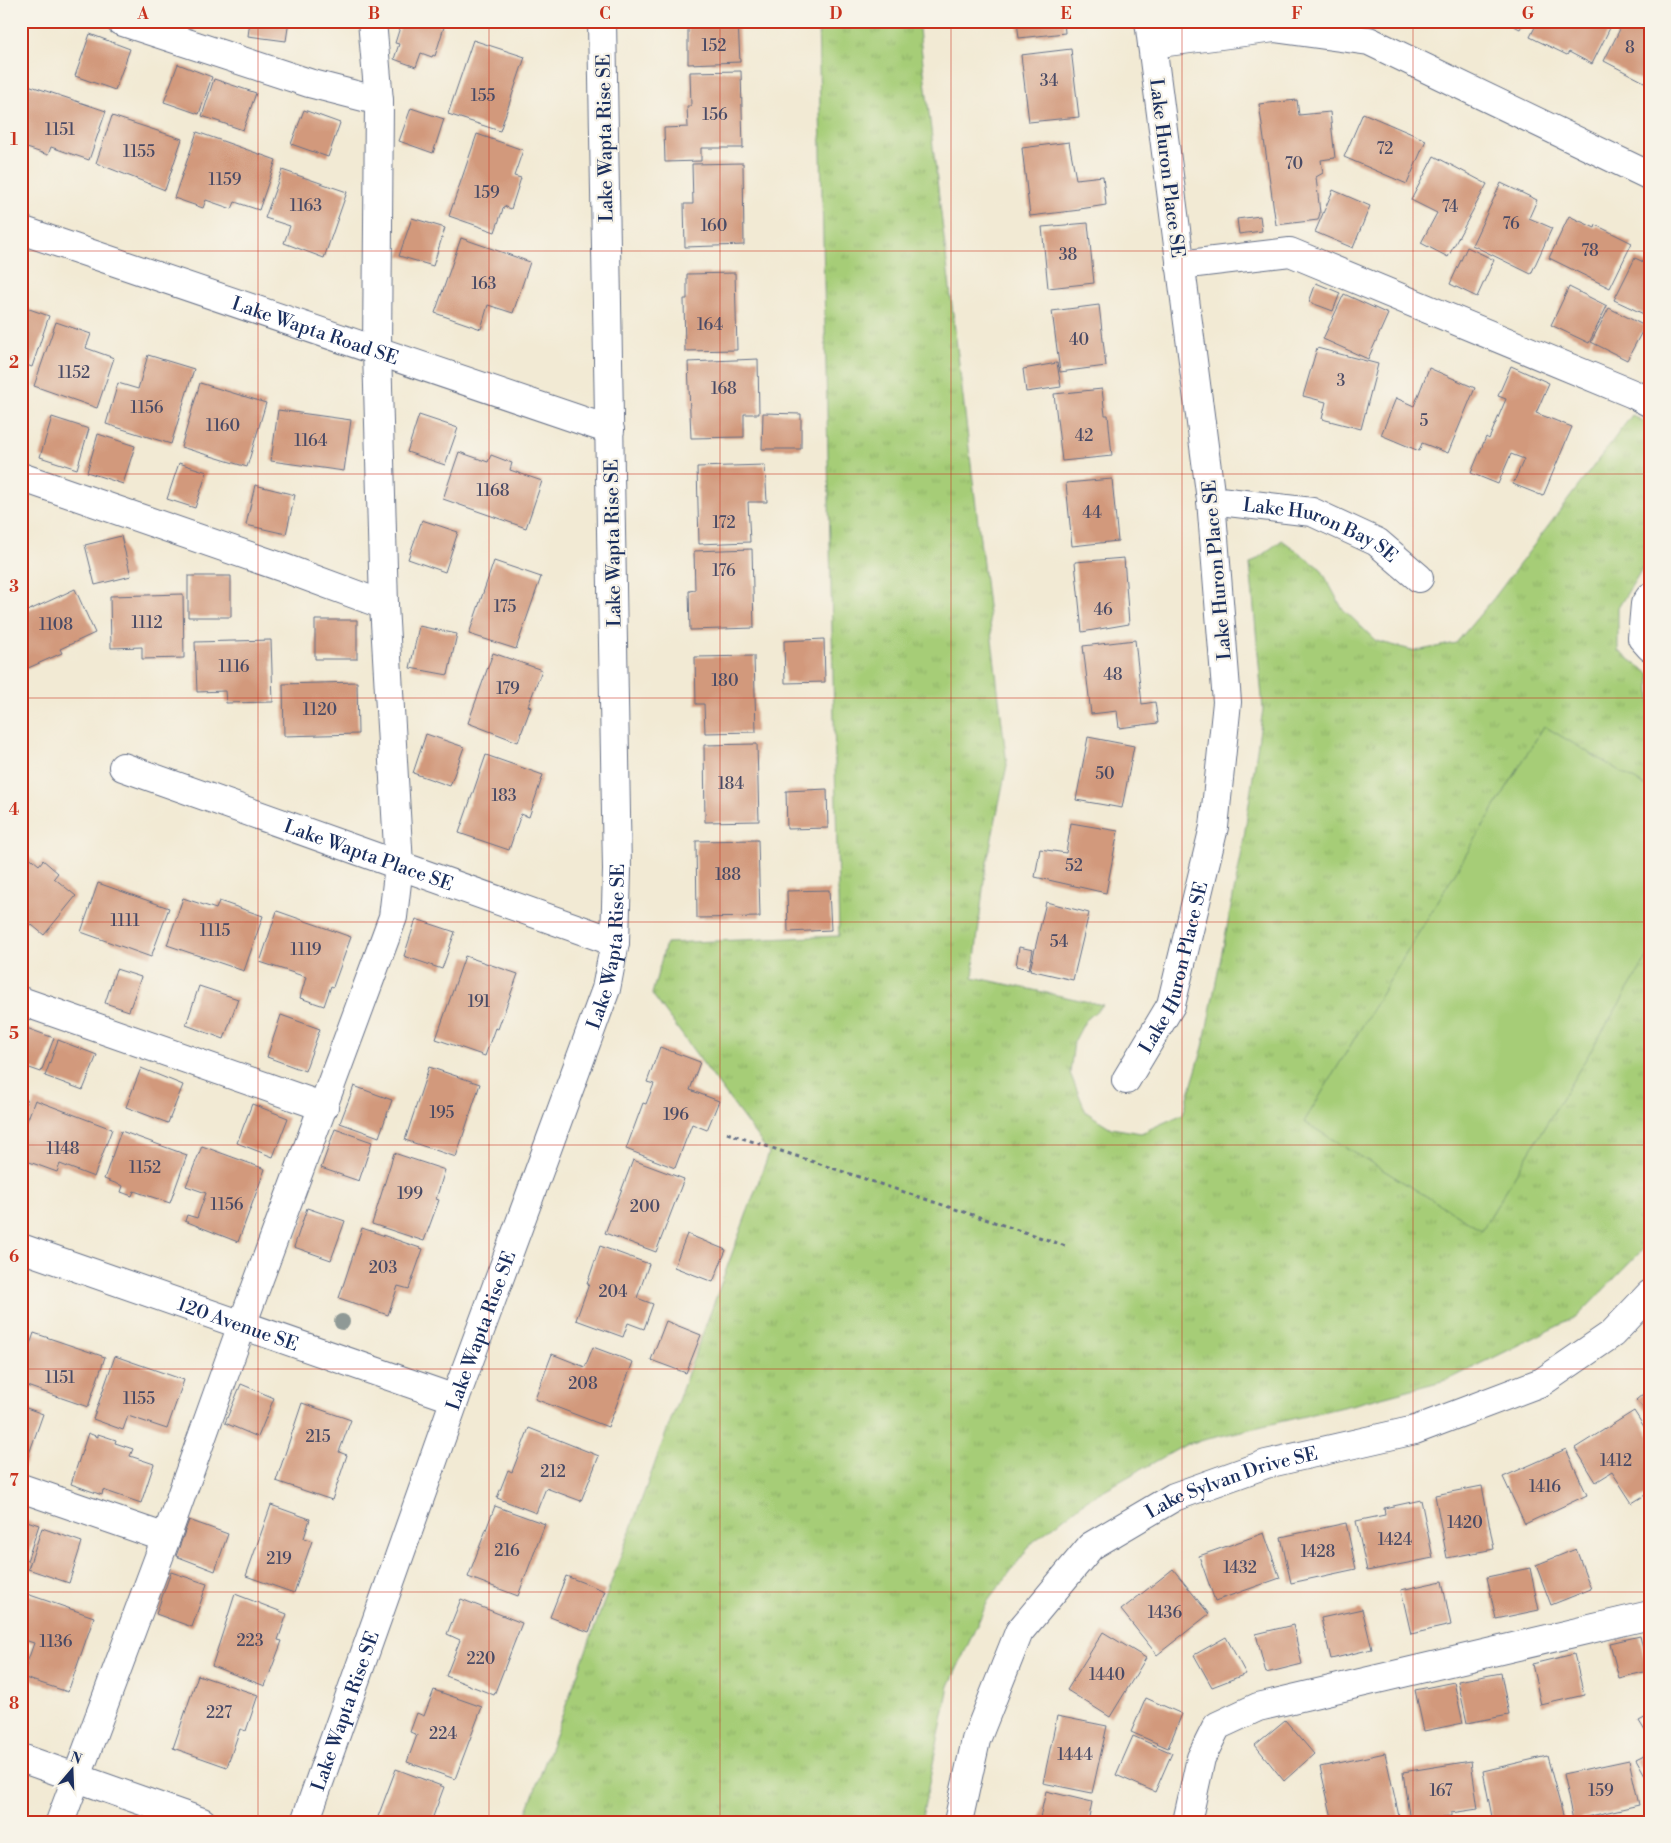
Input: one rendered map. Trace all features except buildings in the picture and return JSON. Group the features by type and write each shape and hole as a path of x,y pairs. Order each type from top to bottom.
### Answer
{"street":[{"path":"120,21 309,84 379,101"},
{"path":"60,1822 393,918 399,865 384,605 377,350 379,101 372,21"},
{"name":"Lake Wapta Rise SE","path":"305,1822 455,1399 606,989 615,942 617,870 602,21"},
{"name":"Lake Huron Place SE","path":"1126,1080 1172,1005 1214,828 1227,702 1211,500 1151,33 1274,28 1369,41 1650,176"},
{"name":"Lake Wapta Road SE","path":"21,230 610,430"},
{"path":"1180,265 1290,252 1633,394 1650,403"},
{"path":"21,477 284,568 384,605"},
{"name":"Lake Huron Bay SE","path":"1211,500 1312,512 1377,542 1419,578"},
{"path":"1650,597 1645,604 1642,638 1650,647"},
{"name":"Lake Wapta Place SE","path":"123,767 615,942"},
{"path":"21,1000 324,1107"},
{"name":"120 Avenue SE","path":"21,1248 455,1399"},
{"name":"Lake Sylvan Drive SE","path":"958,1822 976,1740 1019,1632 1091,1546 1174,1497 1266,1464 1416,1430 1542,1382 1612,1334 1650,1294"},
{"path":"21,1488 166,1538"},
{"path":"1187,1822 1201,1758 1217,1726 1258,1707 1650,1615"},
{"path":"21,1758 202,1822"}],"path":[{"path":"727,1133 1066,1246"}],"green space":[{"path":"818,21 918,21 1007,765 985,872 973,977 1103,1005 1085,1021 1074,1042 1070,1073 1086,1112 1111,1128 1141,1133 1183,1114 1203,1047 1241,857 1263,709 1250,564 1282,540 1321,569 1342,608 1376,641 1416,651 1456,643 1494,598 1632,415 1650,425 1650,556 1618,608 1618,651 1650,674 1650,1242 1578,1316 1450,1379 1187,1444 1088,1499 1033,1542 988,1601 949,1686 921,1822 523,1822 769,1153 652,994 666,943 839,936"},
{"path":"1544,726 1650,789 1650,953 1482,1230 1304,1122"}]}
